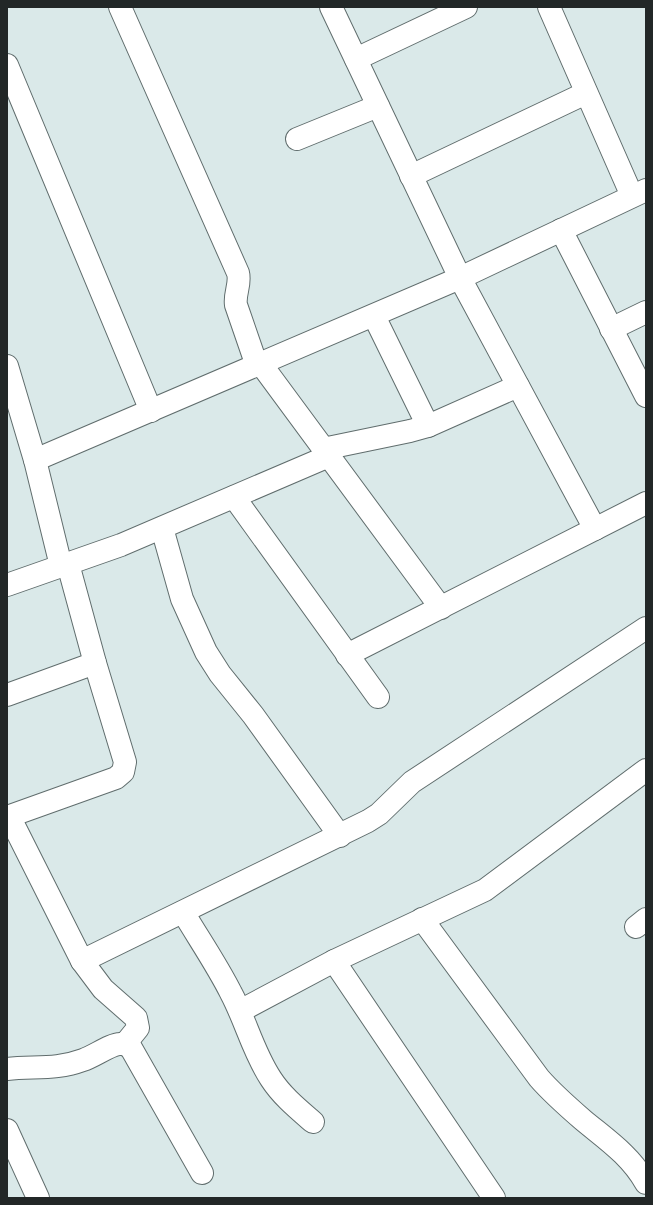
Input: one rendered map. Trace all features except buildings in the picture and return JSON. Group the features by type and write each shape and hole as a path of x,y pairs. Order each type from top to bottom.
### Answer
{"street":[{"path":"120,7 238,273 239,281 235,295 236,305 259,365 326,452 441,608"},
{"path":"331,7 460,278 595,529"},
{"path":"356,59 466,7"},
{"path":"35,460 460,278 639,193 586,93 549,7"},
{"path":"7,65 151,411"},
{"path":"411,176 586,93"},
{"path":"296,139 378,106"},
{"path":"561,230 646,396"},
{"path":"611,328 646,312"},
{"path":"374,316 428,426"},
{"path":"7,366 65,565 125,762 123,772 116,778 8,817 82,961 103,989 136,1018 138,1023 130,1037 84,1060 66,1066 50,1068 7,1068"},
{"path":"7,585 121,545 162,528 234,497 326,452 428,426 518,386"},
{"path":"234,497 378,697"},
{"path":"347,655 646,504"},
{"path":"162,528 182,599 206,652 220,674 253,716 340,836"},
{"path":"82,961 340,836 379,814 412,782 646,628"},
{"path":"7,695 95,663"},
{"path":"240,1010 334,962 485,890 646,770"},
{"path":"183,912 228,986 240,1010 261,1062 271,1080 289,1100 313,1122"},
{"path":"422,919 538,1078 583,1120 621,1151 632,1163 646,1183"},
{"path":"334,962 494,1198"},
{"path":"130,1037 131,1048 202,1173"},
{"path":"7,1130 38,1198"}]}
